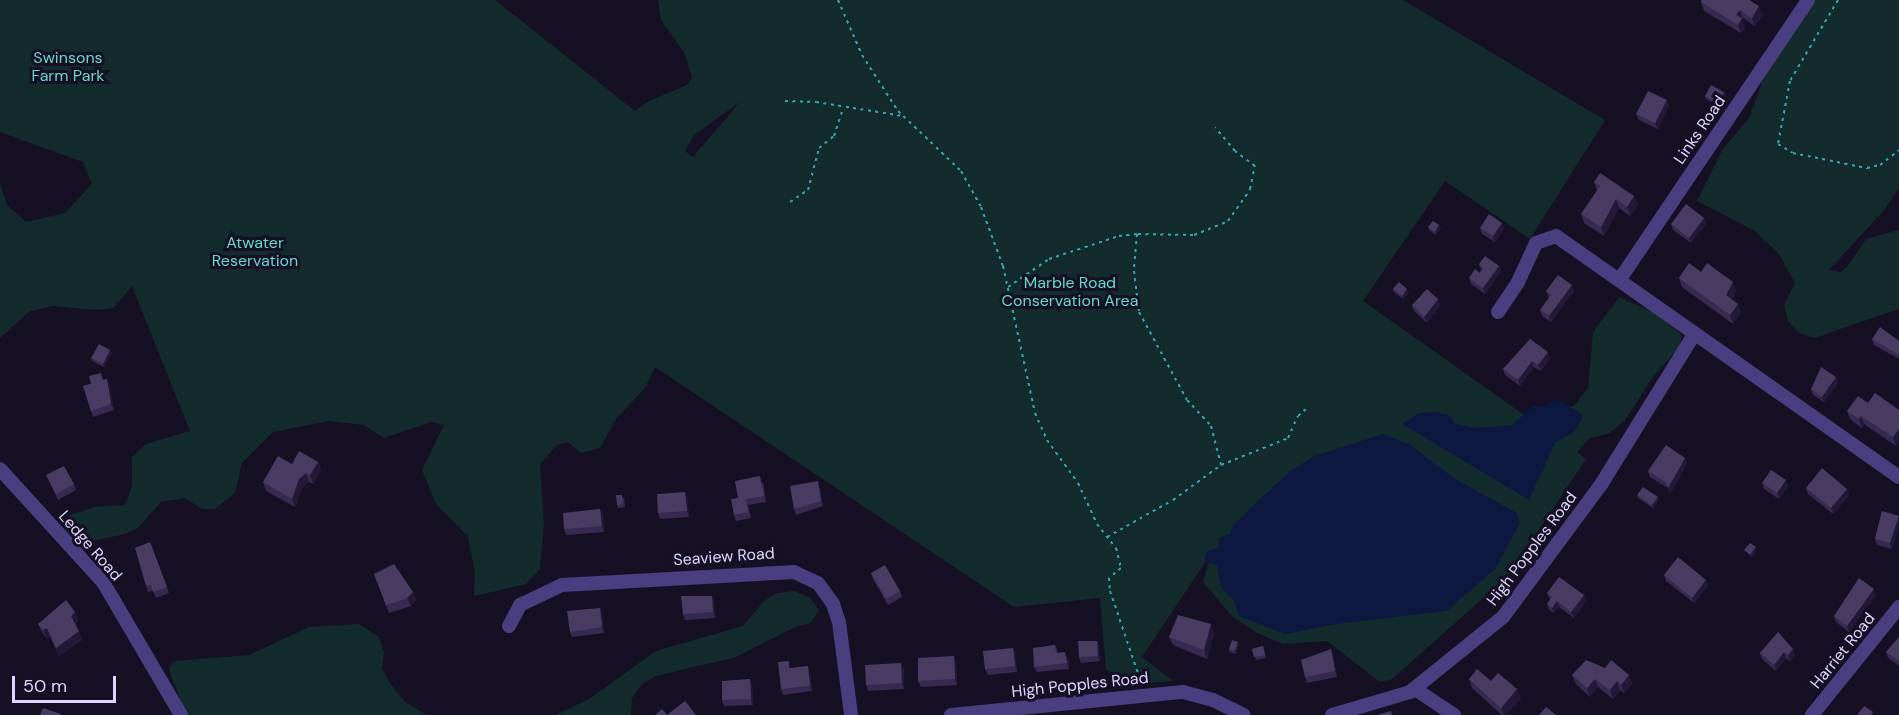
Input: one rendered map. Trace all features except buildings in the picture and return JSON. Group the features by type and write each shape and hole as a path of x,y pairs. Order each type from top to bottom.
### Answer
{"street":[{"name":"Links Road","path":"1620,279 1808,0"},
{"path":"1498,312 1518,282 1536,243 1556,236 1899,477"},
{"name":"High Popples Road","path":"1332,715 1415,689 1503,617 1602,483 1695,333"},
{"name":"Ledge Road","path":"0,469 103,582 181,715"},
{"name":"Seaview Road","path":"509,626 520,605 562,585 794,572 818,583 833,604 839,622 851,715"},
{"name":"Harriet Road","path":"1812,715 1899,607"},
{"path":"1415,689 1454,715"},
{"name":"High Popples Road","path":"951,715 1016,711 1144,693 1183,692 1213,700 1244,715"}],"path":[{"path":"838,0 862,55 903,116 961,171 981,207 1008,287 1021,362 1035,413 1047,440 1078,483 1107,537 1116,548 1121,568 1109,578 1110,591 1144,693"},
{"path":"1838,0 1790,81 1778,144 1793,153 1867,168 1880,165 1899,150"},
{"path":"785,101 816,102 903,116"},
{"path":"790,202 808,190 819,148 834,136 844,108"},
{"path":"1008,287 1049,259 1119,236 1194,235 1228,220 1250,189 1255,166 1235,151 1215,127"},
{"path":"1137,234 1134,271 1139,312 1187,400 1211,426 1221,465"},
{"path":"1107,537 1173,500 1221,465 1288,438 1298,416 1306,409"}],"green space":[{"name":"Marble Road Conservation Area","path":"0,0 495,0 635,111 649,101 687,85 692,78 685,54 661,20 658,0 1403,0 1605,120 1530,239 1445,181 1363,301 1534,422 1550,409 1574,406 1588,388 1593,332 1619,297 1655,313 1682,335 1680,347 1651,379 1626,419 1610,433 1590,438 1577,452 1586,459 1507,577 1392,679 1380,682 1327,641 1283,644 1257,633 1232,616 1203,582 1212,552 1142,657 1173,681 1124,685 1126,682 1106,669 1100,598 1014,607 655,367 645,388 616,419 600,448 581,453 568,442 557,445 540,464 544,523 540,569 526,584 474,596 475,572 468,537 436,504 422,470 444,425 431,422 384,438 364,425 328,421 273,432 242,463 235,493 215,509 202,509 185,498 161,502 138,528 125,534 78,544 63,529 70,515 95,507 125,505 132,486 132,457 146,444 190,431 132,286 114,308 96,310 53,306 30,311 0,338 0,183 7,205 26,222 65,213 92,184 83,162 0,132","holes":["740,102 693,157 685,151 694,135"]},
{"path":"1815,0 1899,0 1899,187 1885,209 1829,270 1841,272 1847,267 1866,239 1899,230 1899,309 1814,338 1799,333 1788,321 1784,305 1795,283 1779,254 1755,231 1697,201 1723,149 1749,118 1764,78"},
{"path":"794,591 809,597 819,610 811,623 795,627 736,657 656,676 642,684 632,698 631,715 556,715 589,699 656,651 743,626 764,601 777,593"},
{"path":"359,624 379,637 384,652 382,668 390,683 405,702 427,715 187,715 170,674 170,666 176,661 249,655 309,627"}],"water":[{"path":"1555,399 1581,413 1582,419 1574,432 1555,443 1529,500 1402,424 1419,413 1436,412 1450,416 1455,424 1477,428 1512,425 1533,406 1545,406"},
{"path":"1383,434 1409,444 1455,479 1517,513 1520,523 1496,568 1447,611 1337,624 1285,634 1239,616 1234,601 1221,587 1217,565 1204,561 1207,551 1218,548 1219,538 1230,534 1233,525 1290,471 1314,456"}],"park label":[{"name":"Swinsons Farm Park","path":"68,67"},
{"name":"Atwater Reservation","path":"255,252"}]}
